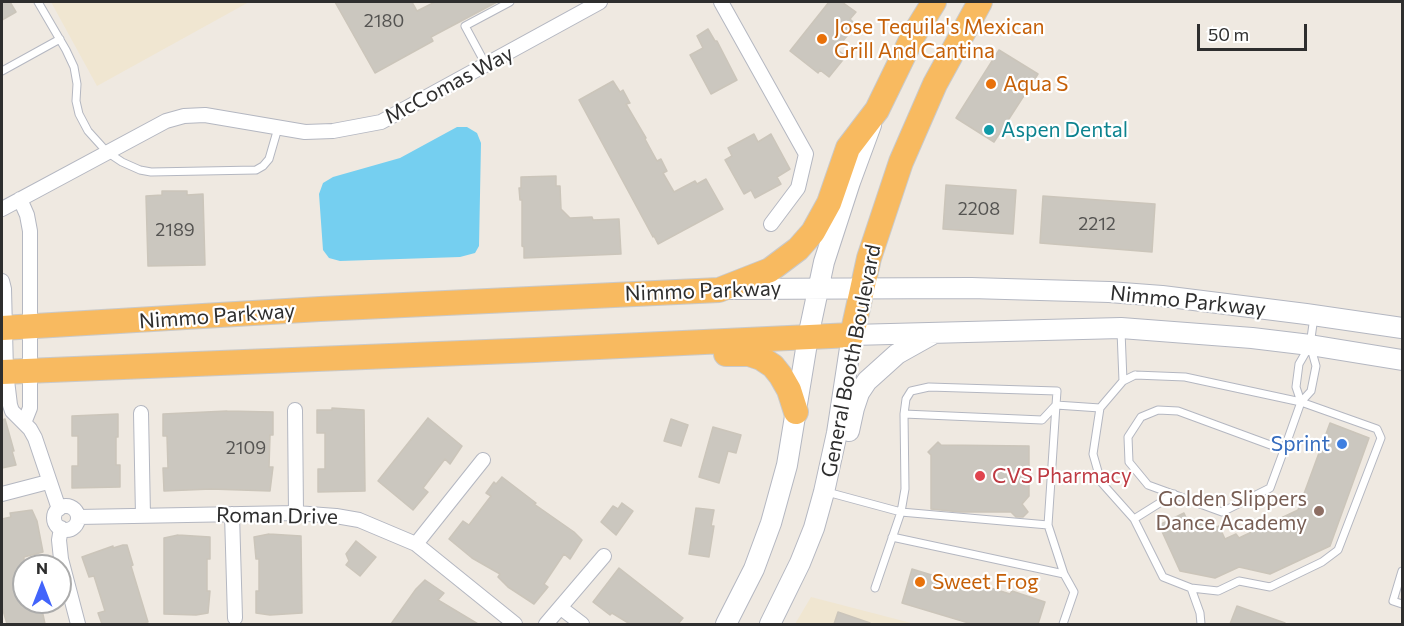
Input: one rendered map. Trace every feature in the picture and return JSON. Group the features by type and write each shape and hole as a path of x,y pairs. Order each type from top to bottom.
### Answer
{"highway":[{"name":"General Booth Boulevard","path":"877,110 913,36 934,2"},
{"name":"General Booth Boulevard","path":"852,335 878,231 911,138 947,60 980,2"},
{"path":"719,290 770,270 798,249 824,214 848,148 877,110"},
{"name":"Nimmo Parkway","path":"3,328 320,309 719,290"},
{"name":"Nimmo Parkway","path":"12,372 852,335"},
{"path":"535,350 604,359 749,354 773,366 789,390 796,412"}],"main road":[{"name":"General Booth Boulevard","path":"726,624 754,568 771,523 787,465 808,337 819,288 838,217 877,110"},
{"name":"Nimmo Parkway","path":"719,290 971,288 1109,292 1162,296 1402,328"},
{"name":"Nimmo Parkway","path":"852,335 1121,328 1310,345 1402,360"},
{"path":"770,624 800,563 822,536 830,493 859,393 867,381 886,362 936,332"},
{"name":"General Booth Boulevard","path":"830,493 852,335"}],"street":[{"name":"McComas Way","path":"2,209 166,121 184,116 205,115 305,132 333,131 381,122 600,2"},
{"path":"721,2 806,154 798,188 771,224"},
{"path":"20,199 27,215 30,231 29,326 12,372 30,408 24,423"},
{"path":"2,281 4,289 3,328 12,372 12,411 30,429 39,447 48,482 59,509"},
{"path":"294,410 296,513"},
{"path":"141,413 143,516"},
{"path":"416,544 483,460"},
{"path":"2,494 48,482"},
{"path":"65,506 72,508 78,517 74,526 68,530 61,528 54,519 59,509 65,506"},
{"name":"Roman Drive","path":"78,517 296,513 359,520 416,544 515,624"},
{"path":"232,514 235,618"},
{"path":"61,528 59,540 61,559 78,624"},
{"path":"546,624 604,556"},
{"path":"561,608 582,624"}],"lane":[{"path":"38,2 74,67 79,114 91,136 107,152 140,170 151,172 256,170 269,159 278,128"},
{"path":"486,65 465,26 510,2"},
{"path":"2,71 60,39"},
{"path":"1301,402 1296,387 1299,364 1310,345 1315,315"},
{"path":"1121,328 1123,381"},
{"path":"1284,450 1178,411 1158,410 1141,417 1128,437 1129,462 1148,485 1222,512 1270,488 1284,450 1301,402 1311,391 1316,366 1310,345"},
{"path":"1135,375 1185,377 1301,402 1377,429 1381,438 1338,550 1322,562 1270,586 1239,581 1218,591 1191,588 1163,577 1134,519 1101,482 1093,454 1100,408 1123,381 1135,375"},
{"path":"875,588 900,512 905,489 904,414 906,399 911,391 929,387 1057,391 1048,525 1064,574 1074,592 1063,624"},
{"path":"1056,405 1100,408"},
{"path":"904,414 1042,420 1056,405"},
{"path":"830,493 900,512 1048,525"},
{"path":"1134,519 1174,494"},
{"path":"892,537 1064,574"},
{"path":"1402,571 1393,601 1402,604"},
{"path":"1191,588 1200,613 1201,624"}],"shaded area":[{"path":"51,2 249,2 97,86"},
{"path":"811,597 915,624 795,624"}],"water":[{"path":"457,127 467,127 477,133 481,143 479,246 475,253 460,257 340,261 329,258 323,250 319,194 323,183 333,177 400,158"}],"building":[{"path":"2,2 10,2 16,12 2,20"},
{"path":"335,2 412,2 417,11 435,2 497,2 431,37 433,41 375,73"},
{"name":"Jose Tequila's Mexican Grill And Cantina","path":"829,2 842,2 856,12 850,19 854,23 853,29 836,49 846,56 829,77 820,70 818,73 790,51"},
{"path":"708,29 717,41 737,80 711,94 690,55 703,48 697,36"},
{"path":"999,50 1038,74 994,142 956,118"},
{"path":"613,81 620,92 623,90 630,103 626,104 657,161 661,159 667,171 663,173 674,192 695,181 697,184 706,179 723,209 658,244 579,100"},
{"path":"754,134 758,142 771,134 790,169 777,177 781,184 755,198 751,190 744,194 725,160 732,156 728,148"},
{"path":"556,176 556,186 560,186 561,209 570,218 619,219 621,254 524,258 522,200 520,200 519,188 521,188 521,177"},
{"path":"946,185 1016,190 1013,234 943,229"},
{"path":"162,191 187,191 187,195 203,194 205,265 148,266 146,196 162,195"},
{"path":"1043,196 1155,204 1152,252 1040,243"},
{"path":"332,408 364,410 365,491 318,492 318,469 325,469 325,433 317,433 317,410 332,410"},
{"path":"227,411 273,412 273,435 270,435 269,467 273,467 270,491 211,489 164,491 163,468 168,468 167,436 163,436 163,414"},
{"path":"118,414 116,465 120,465 120,487 72,488 72,466 78,466 78,436 72,436 72,416"},
{"path":"428,418 462,446 450,464 445,459 423,488 428,492 413,510 378,481"},
{"path":"5,419 16,465 2,468 2,420"},
{"path":"671,419 688,425 681,446 664,441"},
{"path":"1330,423 1369,438 1330,546 1270,574 1239,567 1215,578 1180,571 1159,525 1184,513 1189,525 1201,520 1207,532 1219,526 1225,539 1236,534 1239,538 1298,510"},
{"path":"713,427 741,435 736,453 728,451 719,483 699,477"},
{"name":"CVS Pharmacy","path":"938,442 941,445 1029,446 1029,496 1022,504 1028,512 1023,517 1016,517 1011,512 960,512 931,509 931,455 928,452"},
{"path":"502,477 582,540 570,559 564,554 544,584 548,587 534,604 508,587 498,577 500,574 472,558 449,539 463,521 469,525 491,496 486,493 494,482 496,484"},
{"path":"622,503 633,511 616,535 601,522 613,506 618,509"},
{"path":"696,508 714,510 709,557 689,554"},
{"path":"32,510 37,521 43,552 12,554 12,614 43,614 45,624 7,624 2,607 2,519 11,517 10,513"},
{"path":"269,534 301,536 302,613 270,615 256,613 259,559 256,559 254,537"},
{"path":"178,535 210,537 210,559 207,559 207,591 210,591 208,613 164,614 164,538"},
{"path":"356,541 376,557 360,576 346,565 349,561 346,554"},
{"path":"127,545 148,622 102,624 98,613 105,611 94,576 89,577 82,557 113,546 113,548"},
{"path":"619,568 683,618 678,624 630,624 612,613 610,615 593,602"},
{"path":"912,569 961,584 962,579 1045,602 1038,624 972,624 902,603"},
{"path":"425,580 444,593 438,600 478,624 391,624"},
{"path":"1237,606 1285,623 1285,624 1230,624"},
{"path":"838,612 870,623 870,624 834,624"}],"place":[{"name":"Jose Tequila's Mexican Grill And Cantina","path":"822,39"},
{"name":"Aqua S","path":"991,84"},
{"name":"Aspen Dental","path":"989,130"},
{"name":"Sprint","path":"1342,444"},
{"name":"CVS Pharmacy","path":"980,476"},
{"name":"Golden Slippers Dance Academy","path":"1319,511"},
{"name":"Sweet Frog","path":"920,582"}]}
